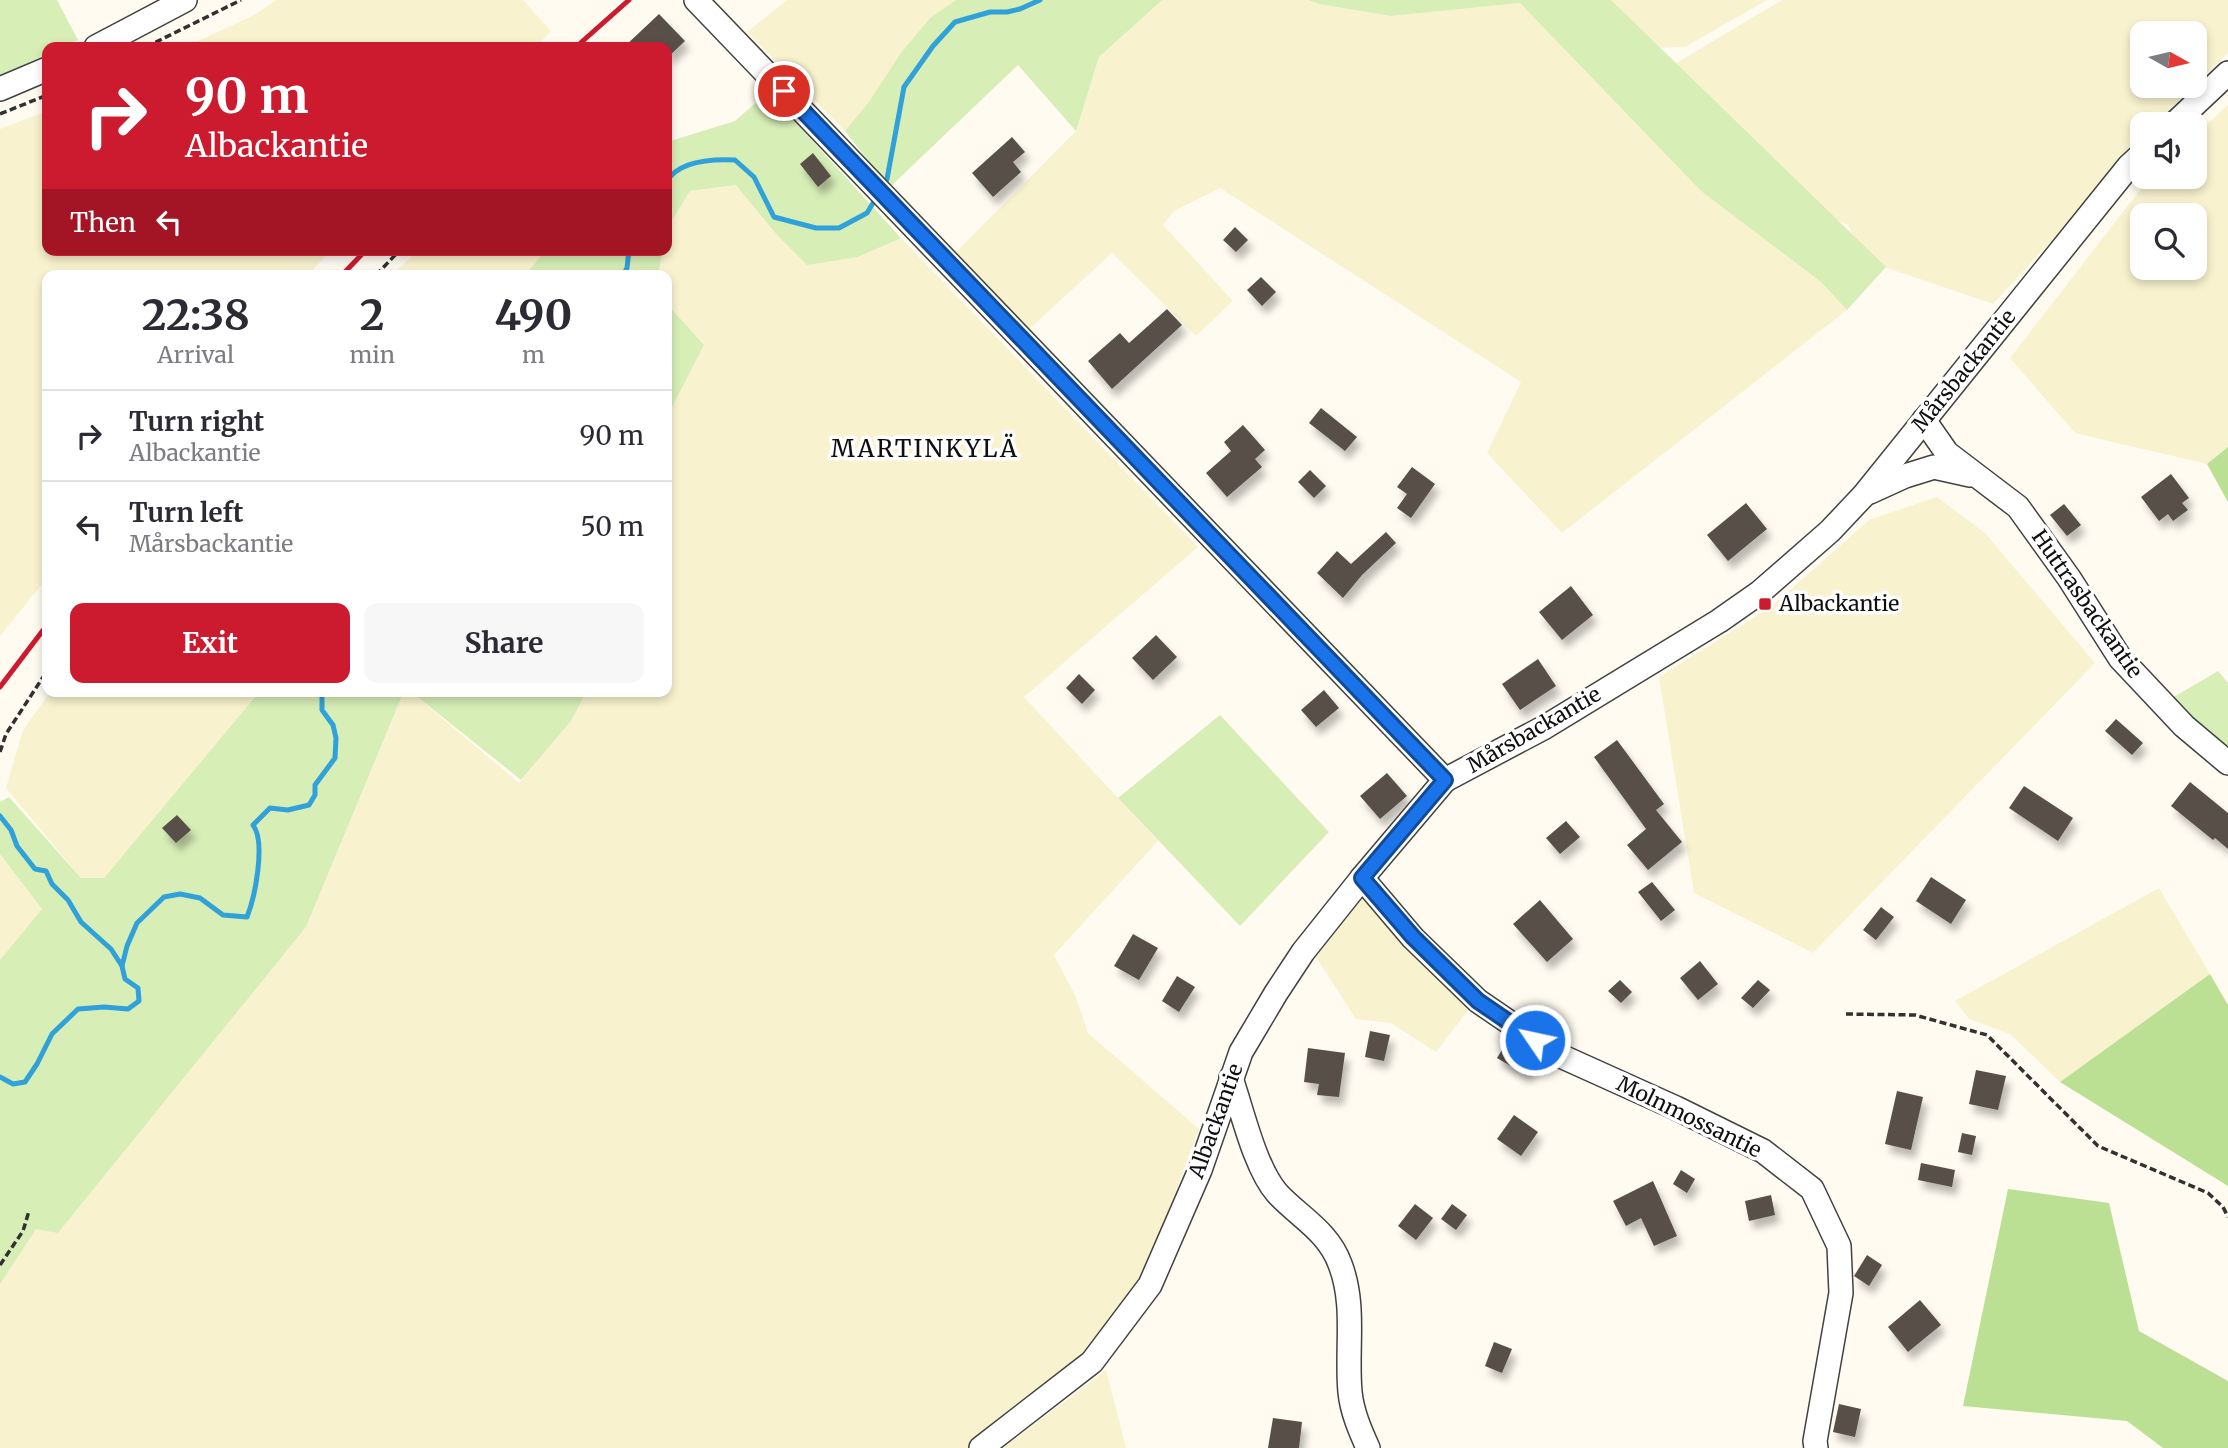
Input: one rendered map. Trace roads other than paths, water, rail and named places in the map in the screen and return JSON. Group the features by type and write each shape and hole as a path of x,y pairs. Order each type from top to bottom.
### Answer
{"street":[{"path":"105,42 185,0"},
{"name":"Mårsbackantie","path":"696,0 1445,780 1545,727 1718,621 1770,584 1830,531 1864,495 2130,165"},
{"path":"0,89 42,71"},
{"path":"2187,112 2228,73"},
{"name":"Huttrasbackantie","path":"1924,420 1947,453 2018,507 2069,578 2120,657 2184,726 2228,762"},
{"name":"Huttrasbackantie","path":"1864,495 1905,476 1934,467 1976,477"},
{"name":"Albackantie","path":"981,1448 1093,1362 1150,1285 1200,1170 1241,1052 1303,952 1445,780"},
{"name":"Molnmossantie","path":"1362,878 1413,937 1478,1001 1554,1053 1763,1151 1812,1189 1839,1246 1841,1293 1815,1441 1816,1448"},
{"path":"1231,1078 1264,1173 1276,1192 1324,1235 1333,1247 1342,1268 1350,1308 1350,1394 1356,1420 1368,1448"}],"waterway":[{"path":"883,186 887,179 904,87 933,46 955,22 990,12 1020,9 1040,0"},
{"path":"672,175 698,162 735,160 754,177 774,217 816,228 839,228 867,213 876,198"},
{"path":"626,270 628,256"},
{"path":"0,1077 13,1084 25,1082 52,1034 78,1009 128,1009 139,1001 138,988 125,979 122,966 137,923 164,897 180,894 200,898 223,915 247,917 256,884 259,856 257,833 253,825 270,808 288,810 309,805 315,795 315,785 335,758 336,738 333,725 322,710 322,697"},
{"path":"0,816 11,830 17,846 35,869 46,871 52,884 68,900 81,922 111,949 122,966"}],"railway":[{"path":"582,42 629,0"},
{"path":"347,270 360,256"},
{"path":"0,687 42,632"}],"place":[{"name":"Albackantie","path":"1765,604"}],"district":[{"name":"MARTINKYLÄ","path":"925,449"}]}
